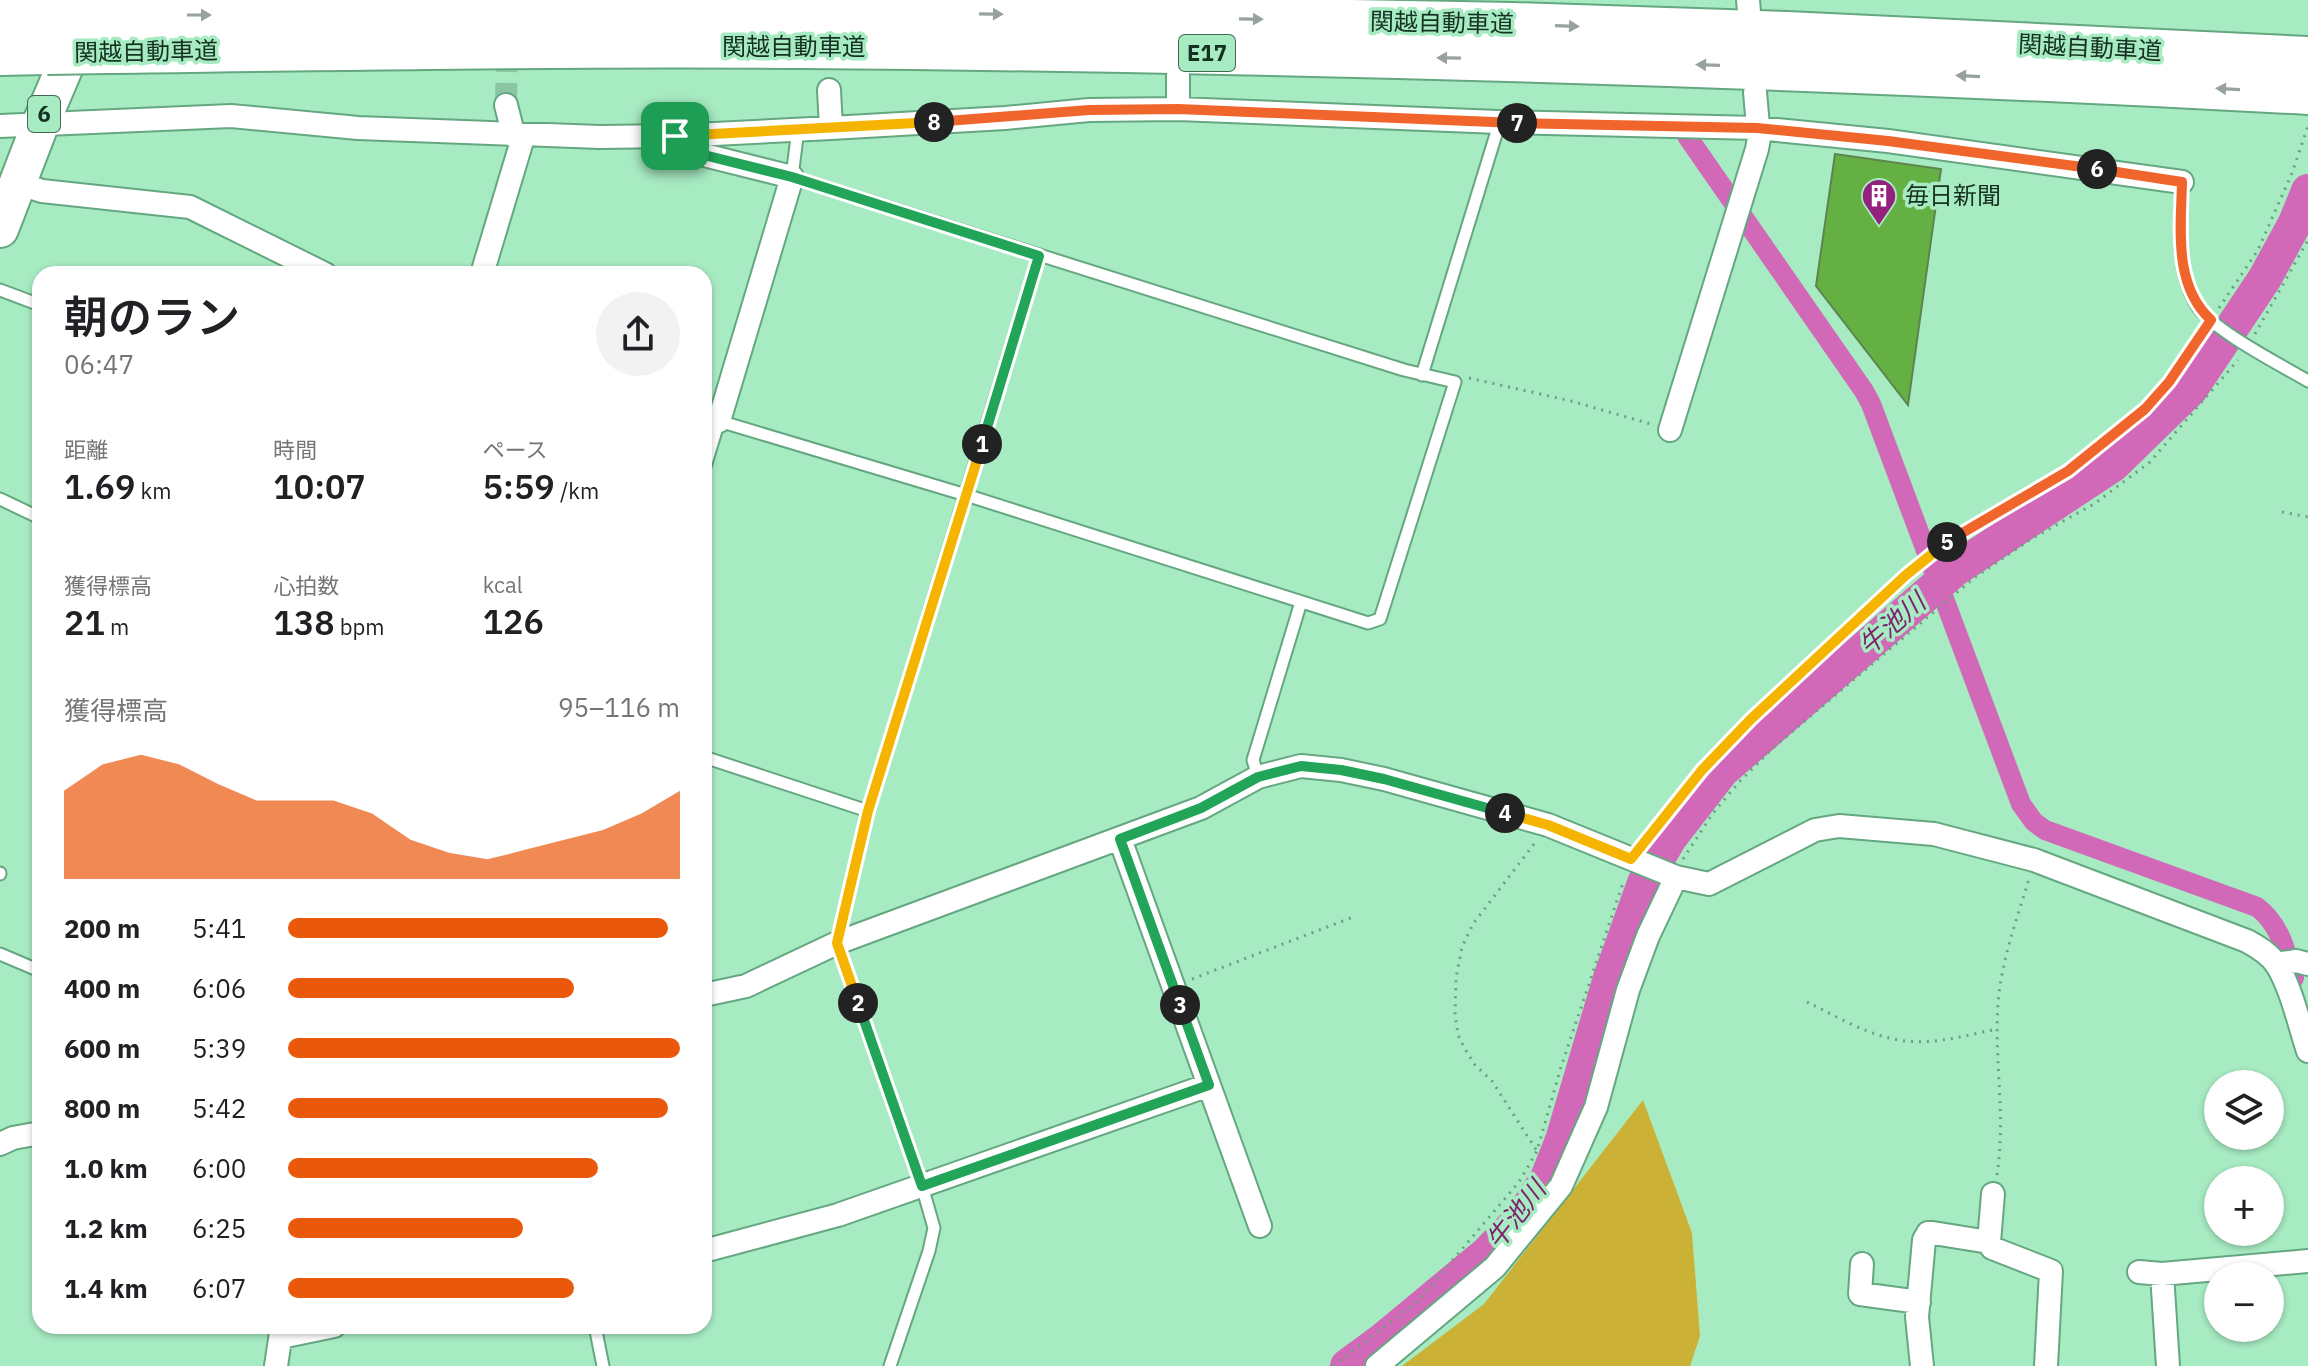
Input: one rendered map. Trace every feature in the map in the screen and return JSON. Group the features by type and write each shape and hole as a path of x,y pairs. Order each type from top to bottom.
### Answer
{"highway":[{"name":"関越自動車道","path":"0,19 86,28 806,11 1497,23 1787,33 2307,92"},
{"name":"関越自動車道","path":"0,54 86,28"}],"main road":[{"name":"6","path":"0,229 40,125 86,28"}],"street":[{"path":"1178,76 1178,109"},
{"path":"829,90 831,128"},
{"path":"1670,430 1757,149 1755,92"},
{"path":"484,266 521,144 513,133 506,105"},
{"path":"0,126 231,116 358,128 600,137 675,136 1005,118 1089,110 1178,109 1498,122 1757,128 1888,141 2182,182"},
{"path":"675,136 688,151 792,177 712,419"},
{"path":"17,183 42,191 190,207 309,266"},
{"path":"712,993 746,986 837,943 1201,808 1258,777 1301,766 1384,779 1548,825 1672,876 1709,884 1815,830 1839,826 1934,834 2034,860 2261,949 2276,964 2308,1051"},
{"path":"1120,839 1260,1226"},
{"path":"1377,1366 1495,1267 1561,1186 1596,1107 1628,990 1672,876"},
{"path":"2276,964 2296,961 2308,964"},
{"path":"712,1249 838,1215 1209,1085"},
{"path":"0,1144 32,1134"},
{"path":"1993,1194 1989,1242 1992,1248 2051,1271 2046,1366"},
{"path":"1922,1366 1917,1317 1924,1240 1928,1233 1989,1242"},
{"path":"2168,1366 2151,1273 2308,1261"},
{"path":"1862,1264 1860,1294 1919,1302"},
{"path":"276,1366 281,1334"}],"lane":[{"path":"1422,375 1498,122"},
{"path":"712,419 966,495 1368,623 1380,619 1455,382 1422,375 792,177 798,129"},
{"path":"2182,182 2182,258 2197,306 2213,322 2308,381"},
{"path":"890,1366 934,1228 837,943 868,811 1039,256"},
{"path":"0,290 32,302"},
{"path":"0,499 32,514"},
{"path":"1258,777 1253,760 1301,602"},
{"path":"712,760 868,811"},
{"path":"0,954 32,968"},
{"path":"597,1334 603,1366"}],"path":[{"path":"1333,1366 1418,1301 1519,1182 1537,1151 1561,1067 1633,860 1702,770 1751,719 1906,575 1949,539 2068,471 2145,409 2169,382 2213,322 2258,250 2292,173 2307,92"},
{"path":"1672,876 1713,813 1774,747 1974,578 2031,539 2094,504 2150,462 2246,344 2308,240"},
{"path":"1455,382 1464,376 1571,401 1670,430"},
{"path":"2282,512 2308,517"},
{"path":"1537,1151 1492,1081 1475,1065 1458,1035 1456,978 1462,947 1473,924 1548,825"},
{"path":"1993,1194 2001,1112 1998,1005 2003,974 2034,860"},
{"path":"1173,986 1353,917"},
{"path":"1807,1002 1871,1032 1902,1041 1936,1041 1998,1029"}],"shaded area":[{"path":"1643,1100 1692,1233 1700,1336 1690,1366 1402,1366 1484,1304"}],"building":[{"name":"毎日新聞","path":"1835,154 1941,169 1908,405 1816,286"}],"waterway":[{"path":"1687,136 1871,404 2021,804 2034,822 2045,830 2257,907 2277,930 2294,978"},
{"name":"牛池川","path":"1347,1366 1486,1254 1521,1218 1547,1178 1562,1140 1610,978 1644,883 1670,838 1722,771 1956,569 2113,465 2191,389 2265,278 2295,223 2308,191"}],"tunnel":[{"path":"506,105 507,38"}],"place":[{"name":"毎日新聞","path":"1879,227"}],"route":[{"path":"1178,109 1498,122 1757,128 1888,141 2182,182 2182,258 2197,306 2211,320 2169,382 2145,409 2068,471 1949,539 1827,648 1702,770 1631,859 1548,825 1384,779 1301,766 1258,777 1201,808 1120,839 1209,1085 922,1186 837,943 868,811 1039,256 792,177 688,151 675,136 1005,118 1089,110 1178,109"}]}
